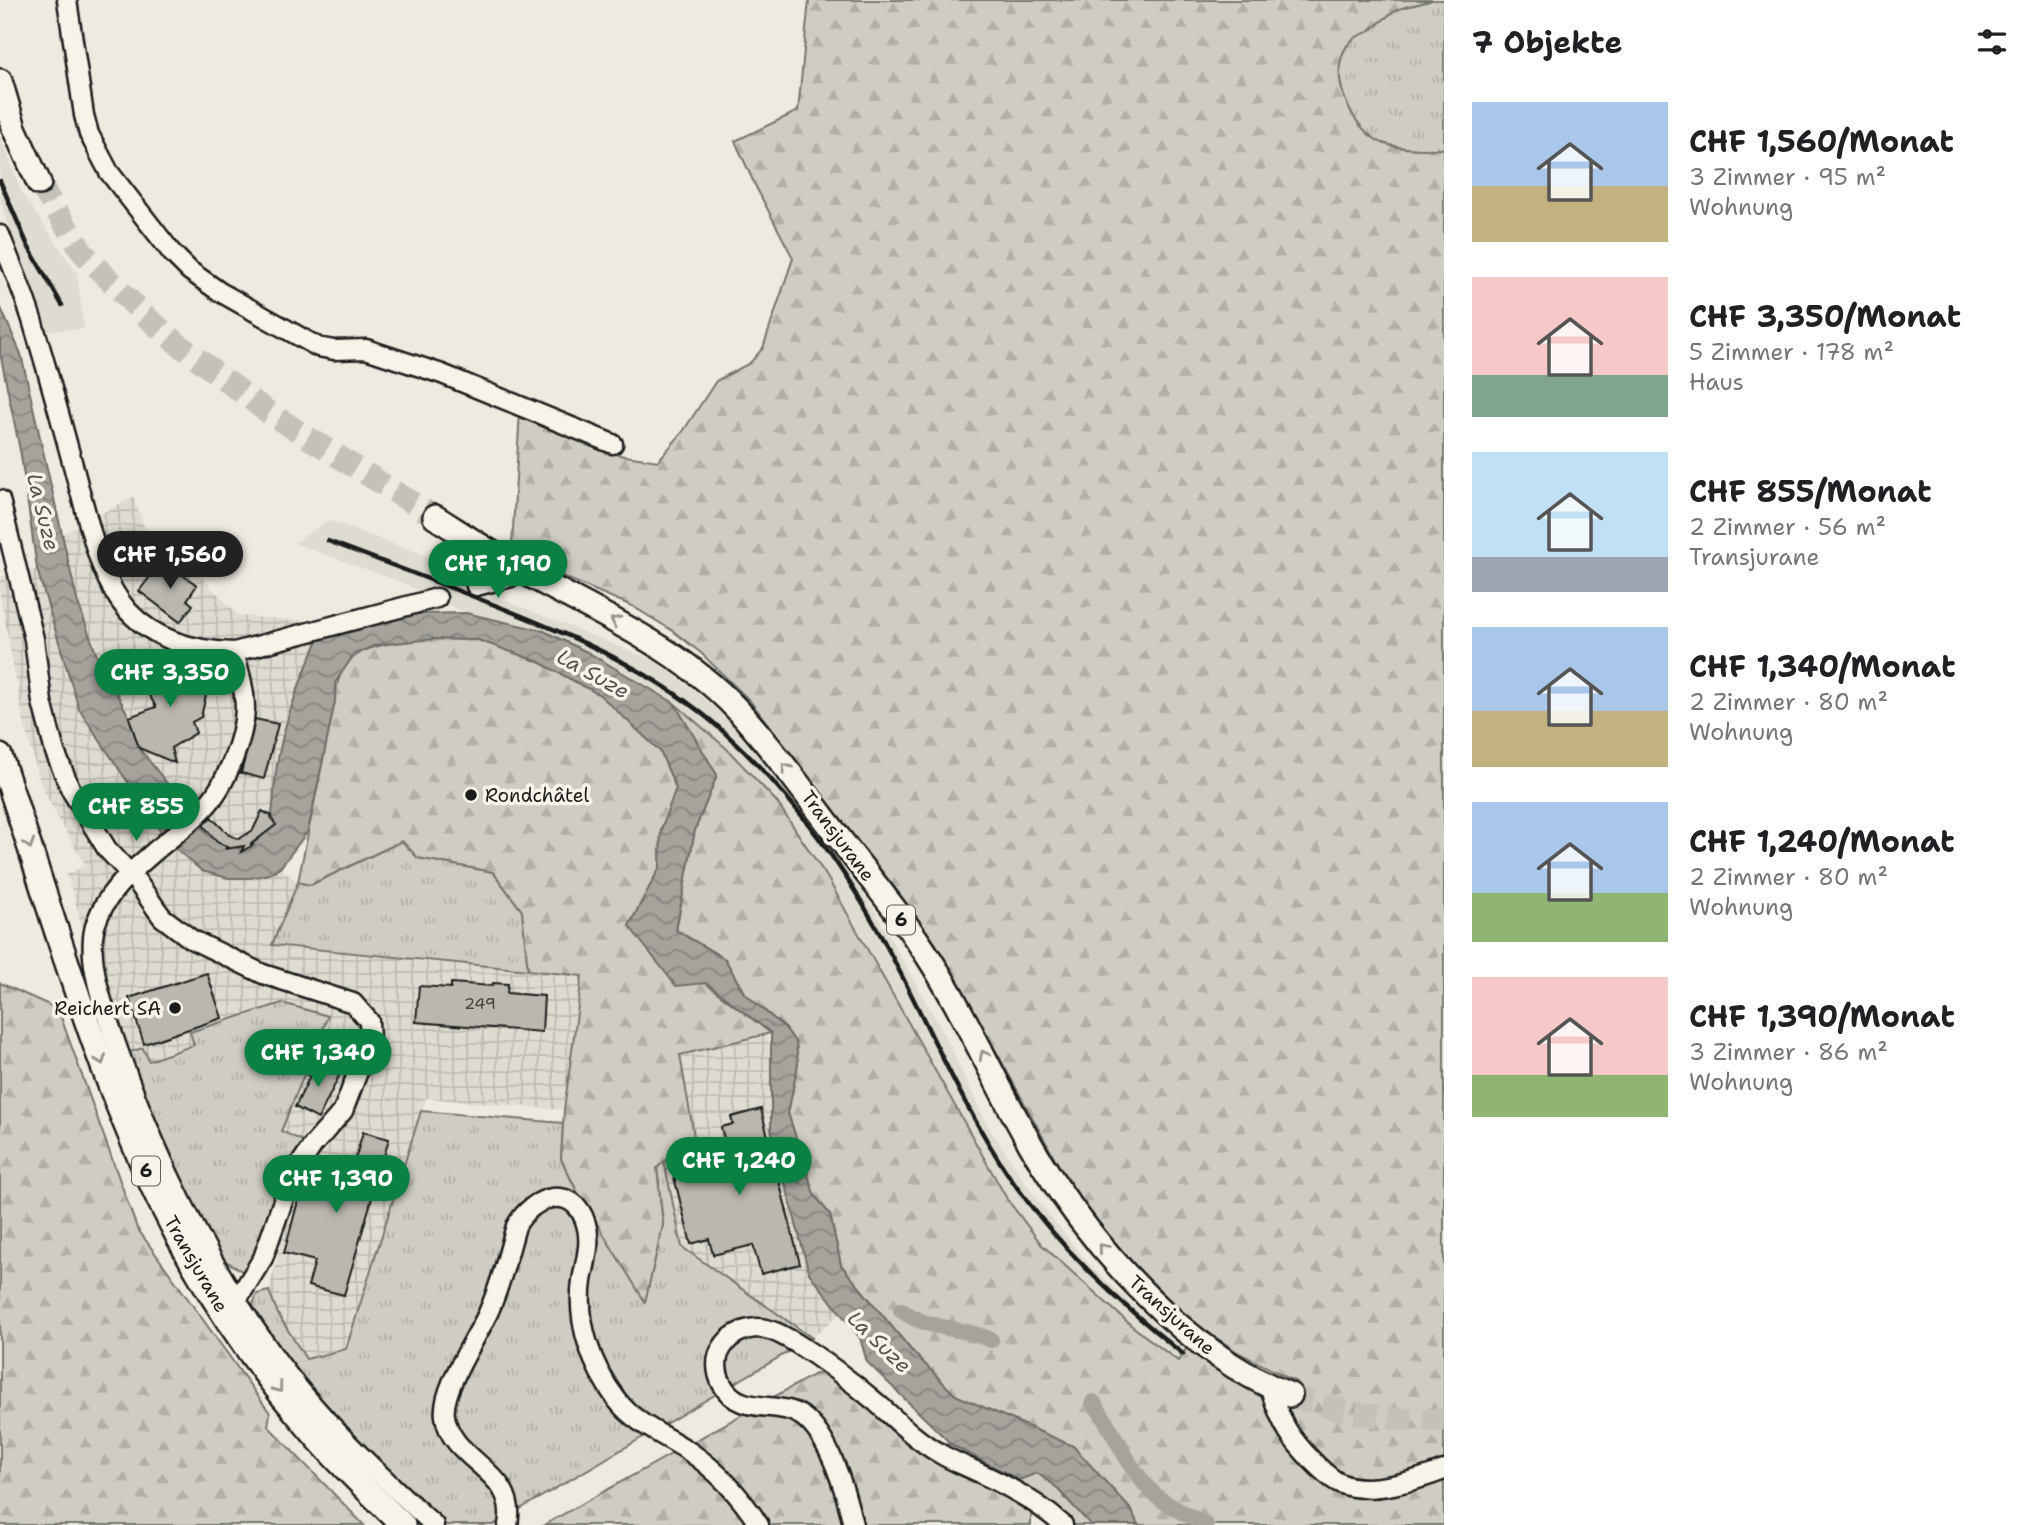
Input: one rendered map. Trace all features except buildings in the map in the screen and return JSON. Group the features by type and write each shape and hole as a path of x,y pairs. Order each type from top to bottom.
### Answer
{"main road":[{"path":"0,82 14,128 39,183"},
{"name":"Transjurane","path":"435,517 523,572 666,650 697,672 743,716 774,752 927,955 971,1030 1040,1161 1094,1237 1157,1306 1217,1355 1279,1390"},
{"name":"Transjurane","path":"0,756 49,911 109,1081 138,1154 183,1245 222,1311 307,1426 403,1525"}],"street":[{"path":"67,0 89,134 109,172 172,253 190,271 220,292 318,347 334,350 366,349 442,374 613,444"},
{"path":"0,235 35,329 94,540 113,587 128,611 157,634 191,647 234,652 437,598"},
{"path":"0,499 34,639 43,702 55,752 71,790 99,838 162,917 191,939 263,974 353,1003 369,1021 370,1040 343,1111 313,1145 291,1178 263,1258 237,1300"},
{"path":"476,586 511,577"},
{"path":"234,652 245,710 241,731 222,783 209,804 129,873 105,901 95,926 92,946 96,973 109,1023 154,1142 183,1204 237,1300 300,1390 391,1486 434,1525"},
{"path":"508,1525 510,1507 501,1485 455,1441 447,1429 444,1411 450,1388 489,1312 516,1226 523,1213 535,1203 552,1197 566,1199 580,1209 586,1224 589,1241 582,1284 581,1313 588,1345 600,1375 618,1402 637,1421 712,1468 745,1504 758,1525"},
{"path":"853,1525 839,1478 823,1441 813,1426 800,1415 786,1409 744,1404 730,1395 722,1384 717,1367 718,1354 726,1340 740,1331 758,1328 777,1332 818,1357 939,1453 1026,1498 1063,1525"},
{"path":"1279,1390 1289,1433 1330,1477 1343,1485 1367,1487 1394,1484 1414,1481 1444,1471"}],"shaded area":[{"path":"0,136 22,193 77,273 84,329 44,331 0,200"},
{"path":"133,497 150,541 201,577 239,616 310,621 318,640 293,698 275,777 272,816 262,836 250,846 224,846 208,835 139,748 129,717 97,656 77,600 62,534"},
{"path":"328,520 446,563 455,580 657,662 740,726 819,826 874,909 943,1032 988,1126 1038,1201 1088,1263 1142,1313 1188,1346 1178,1361 1132,1326 1042,1245 1007,1199 848,911 776,801 726,747 674,703 587,652 492,618 466,613 398,581 294,543"},
{"path":"37,569 79,709 167,841 229,878 251,878 280,868 298,882 273,945 582,976 564,1110 426,1098 346,1349 306,1359 278,1314 269,1291 305,1143 281,1131 327,1017 190,1032 195,1045 148,1061 143,1048 117,1056 66,875 86,865 59,821 40,782 24,722 0,595 0,577"},
{"path":"767,1035 772,1057 771,1129 809,1273 840,1313 812,1338 681,1247 664,1161 694,1136 680,1054"}],"green space":[{"path":"809,0 1431,0 1395,11 1369,31 1353,39 1343,53 1340,83 1352,114 1361,127 1373,137 1385,144 1400,147 1444,149 1444,1465 1408,1475 1365,1480 1342,1476 1327,1465 1283,1412 1285,1402 1296,1382 1239,1353 1205,1330 1182,1312 1119,1250 1066,1179 949,966 912,912 750,701 701,653 673,631 632,606 566,578 512,546 520,410 619,455 658,461 682,433 716,381 750,363 763,348 793,258 735,141 798,111"},
{"path":"1431,0 1444,0 1444,149 1407,148 1385,144 1361,127 1352,114 1340,83 1343,53 1353,39 1369,31 1388,15 1403,7"},
{"path":"432,639 478,640 537,661 601,695 660,751 676,788 661,830 660,867 629,926 771,1033 680,1055 694,1136 657,1168 663,1225 645,1302 577,1191 561,1159 564,1110 582,976 528,970 522,911 493,872 418,858 402,841 310,885 298,882 338,682 345,667 354,657 382,645"},
{"path":"674,703 726,748 776,801 827,877 1007,1199 1042,1245 1132,1326 1178,1361 1188,1346 1264,1398 1331,1486 1444,1478 1444,1525 1138,1525 1132,1511 1073,1446 955,1395 911,1350 841,1265 830,1215 814,1194 788,1113 798,1064 796,1043 786,1029 744,993 725,959 676,930 695,830 717,775"},
{"path":"402,841 418,858 493,872 522,911 528,970 272,945 298,882 311,885"},
{"path":"0,983 58,1009 137,1228 270,1413 268,1426 364,1525 0,1525"},
{"path":"282,1003 328,1016 281,1131 305,1142 253,1278 205,1248 117,1056 143,1048 149,1061 194,1045 190,1032"},
{"path":"421,1111 563,1123 561,1159 577,1191 645,1301 663,1225 657,1167 664,1161 682,1247 812,1338 493,1525 434,1525 247,1320 257,1294 269,1291 278,1314 306,1359 346,1349"},
{"path":"841,1372 924,1438 952,1445 1018,1480 1037,1473 1054,1485 1091,1525 1072,1525 1040,1497 1031,1508 1031,1525 544,1525 815,1374"}],"water":[{"name":"La Suze","path":"0,306 21,354 77,600 97,656 129,717 139,748 214,839 227,846 248,846 266,831 271,817 277,762 291,708 318,640 326,634 417,614 466,613 544,631 587,652 674,703 717,775 695,830 676,930 725,959 744,993 786,1029 796,1043 798,1064 788,1113 814,1194 830,1215 841,1265 911,1350 955,1395 1073,1446 1132,1511 1138,1525 1091,1525 1054,1485 1037,1473 1019,1480 952,1445 867,1362 860,1338 809,1273 771,1129 771,1033 706,983 676,986 629,926 660,867 661,830 676,788 660,751 600,695 537,661 478,640 432,639 376,645 354,654 335,683 335,701 308,831 280,868 251,878 228,878 202,871 167,841 79,709 37,569 21,455 0,353"}],"waterway":[{"path":"901,1310 923,1322 991,1340"},
{"path":"1093,1402 1129,1461 1154,1494 1206,1525"}],"tunnel":[{"path":"39,183 83,253 144,315 178,344 269,413 435,517"},
{"path":"1290,1395 1366,1415 1444,1420"}],"railway":[{"path":"0,181 28,246 62,305"},
{"path":"328,541 578,640 669,690 724,732 788,798 843,872 875,925 957,1086 1011,1179 1069,1251 1135,1314 1183,1354"}],"place":[{"name":"Rondchâtel","path":"471,795"},
{"name":"Reichert SA","path":"175,1008"}]}
